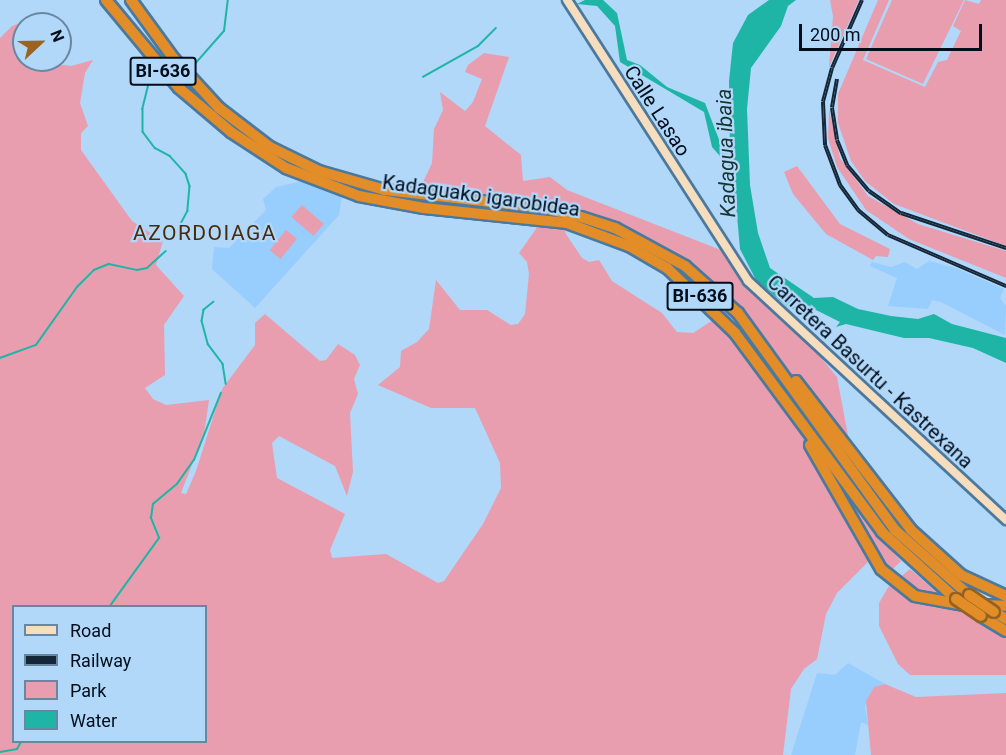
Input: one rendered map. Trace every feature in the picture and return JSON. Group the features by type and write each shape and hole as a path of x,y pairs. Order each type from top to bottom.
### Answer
{"highway":[{"name":"Kadaguako igarobidea","path":"106,0 155,63 286,168 345,193 393,203 567,223 629,246 667,268 713,308 754,356 796,416 905,548 956,599 1006,631"},
{"name":"Kadaguako igarobidea","path":"134,3 216,113 270,147 293,158 349,182 400,192 544,208 615,228 685,266 738,313 905,548"},
{"path":"738,313 777,355 911,530 961,575 1006,596"},
{"path":"796,416 870,554 898,586 924,599 945,604 1006,606"},
{"name":"Kadaguako igarobidea","path":"923,566 1006,619"}],"street":[{"name":"Calle Lasao","path":"567,0 722,238"},
{"name":"Carretera Basurtu - Kastrexana","path":"722,238 755,288 1006,520"}],"shaded area":[{"path":"302,181 342,196 339,215 255,308 212,269 214,247 229,248 266,210 263,199 276,187"},
{"path":"929,261 956,268 1004,289 1000,298 1006,306 1005,335 941,302 932,300 928,309 888,306 897,278 870,266 872,262 891,267 905,262 917,269"},
{"path":"848,663 885,684 874,687 865,706 868,725 861,722 855,755 791,755 817,673 835,675"}],"green space":[{"path":"830,0 859,0 829,67 833,16"},
{"path":"878,0 889,0 863,60 925,87 938,62 947,60 961,31 953,26 965,0 979,4 981,0 1006,0 1006,246 894,204 865,181 851,161 838,123 838,94"},
{"path":"892,0 964,0 923,84 866,59"},
{"path":"12,26 12,72 72,72 72,66 93,60 85,73 80,103 88,126 81,133 81,150 132,221 163,241 156,265 184,296 164,325 165,375 145,388 153,399 166,405 209,400 204,434 181,493 186,494 196,471 222,389 255,345 255,323 265,314 320,361 326,360 338,344 355,355 360,365 354,379 358,394 350,413 353,472 347,496 335,466 279,436 272,443 277,478 345,514 330,550 332,558 386,554 438,583 444,581 483,524 501,488 500,463 475,408 431,408 378,385 400,367 401,351 417,342 429,329 436,280 460,310 487,310 511,325 518,324 525,314 529,274 527,262 519,253 536,229 541,199 412,188 423,182 432,163 434,129 443,110 440,92 465,111 473,102 482,79 465,72 468,65 484,53 509,57 485,126 521,155 523,181 550,177 567,190 726,252 824,355 822,359 837,377 849,441 813,393 813,398 905,545 890,549 901,561 889,573 875,555 837,593 826,614 817,659 804,669 791,689 783,755 0,755 0,38","holes":["559,202 626,225 661,258 730,309 693,333 677,332 662,313 612,281 599,260 589,262 582,258 566,234"]},
{"path":"829,109 840,158 868,196 918,224 1006,251 1006,278 909,239 866,210 837,167 828,138"},
{"path":"797,166 840,224 890,249 888,257 876,256 873,260 826,234 793,194 784,172"},
{"path":"302,205 324,224 313,236 292,217"},
{"path":"286,230 297,239 281,259 270,250"},
{"path":"910,569 948,602 924,596 897,580"},
{"path":"889,586 932,607 965,611 1006,636 1006,675 910,675 898,664 879,626 879,603"},
{"path":"885,684 916,697 1006,693 1006,755 871,755 866,701 874,687"}],"water":[{"name":"Kadagua ibaia","path":"585,0 603,0 617,13 627,60 640,65 667,87 705,103 723,150 730,156 729,81 733,43 748,15 769,0 796,0 788,6 781,26 751,68 747,109 750,185 758,233 770,268 814,298 833,297 858,309 891,316 918,319 934,314 952,324 1006,338 1006,363 973,348 929,338 904,338 846,324 836,327 840,322 810,307 790,309 756,280 740,249 733,171 712,147 704,112 620,62 615,26 597,6 577,4"}],"waterway":[{"path":"195,64 224,31 228,0"},
{"path":"423,77 478,46 496,28"},
{"path":"150,80 143,109 143,132 155,148 170,156 186,174 190,186 188,211 181,224"},
{"path":"0,358 36,345 77,287 94,270 109,264 137,270 147,268 166,251"},
{"path":"214,302 204,310 202,321 208,344 223,364 226,384"},
{"path":"111,605 159,538 151,518 153,504 177,484 194,460 221,393"},
{"path":"0,752 17,749 20,743"}],"railway":[{"path":"862,0 832,68 823,102 825,145 840,185 858,210 888,235 1006,286"},
{"path":"837,79 832,108 837,140 847,165 869,191 901,213 1006,248"}],"district":[{"name":"AZORDOIAGA","path":"205,233"}]}
